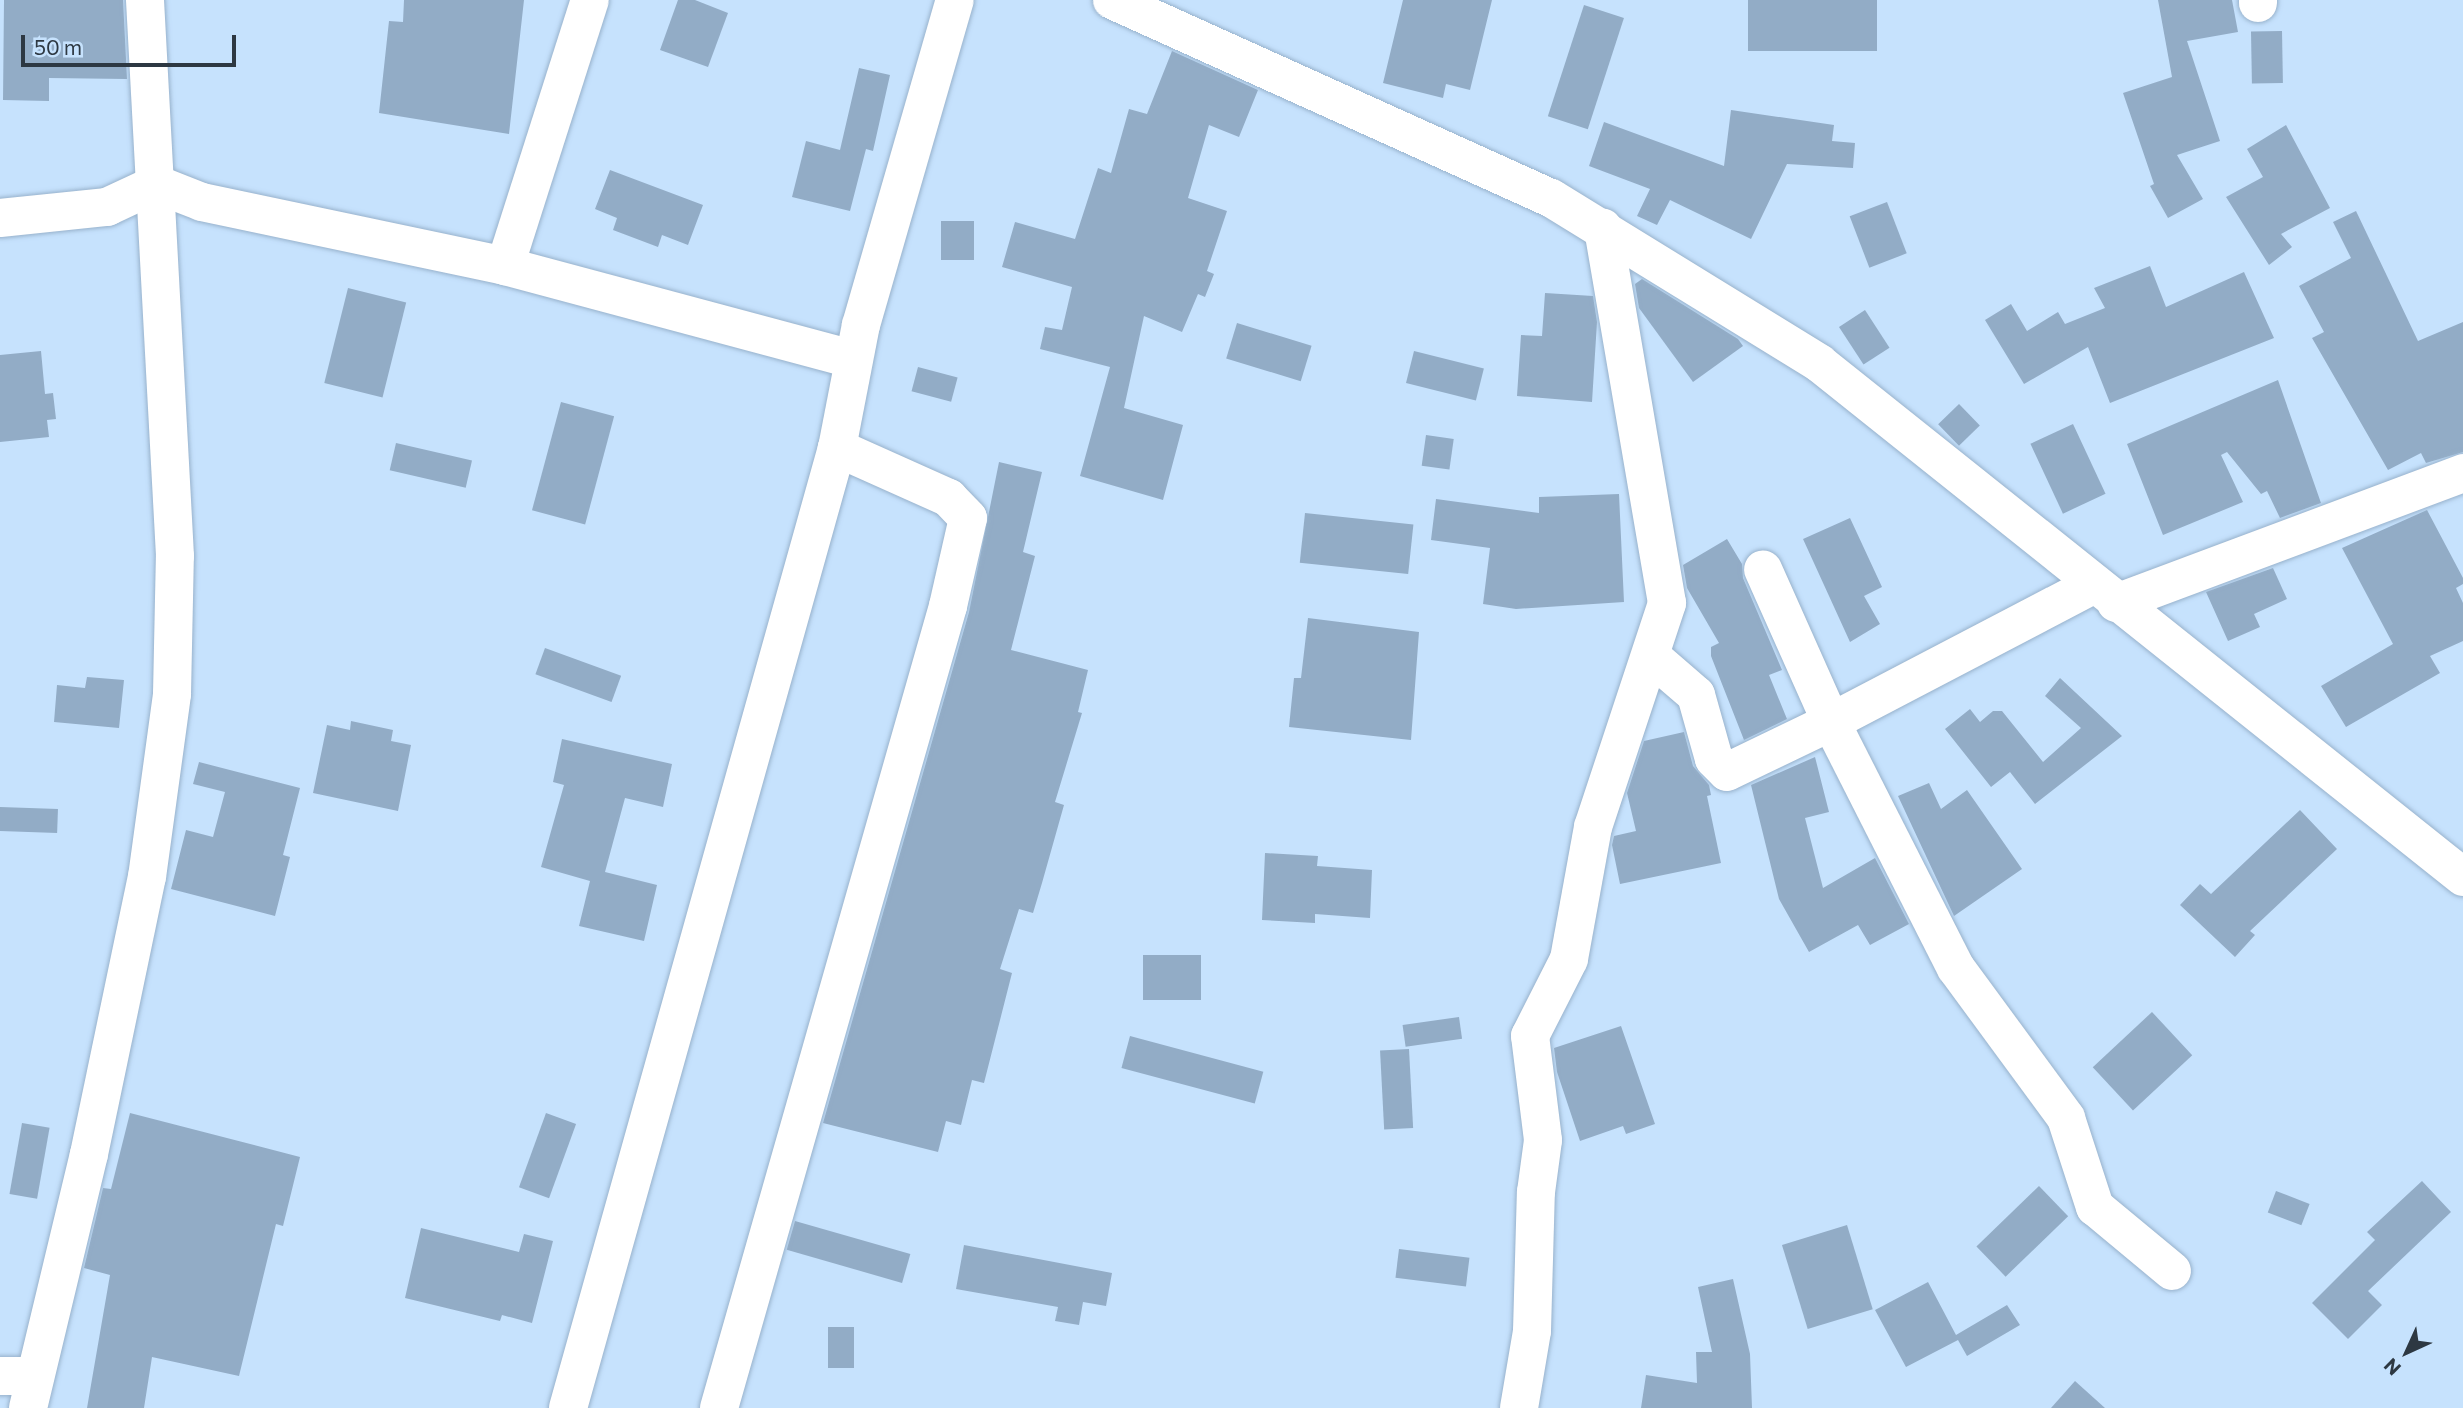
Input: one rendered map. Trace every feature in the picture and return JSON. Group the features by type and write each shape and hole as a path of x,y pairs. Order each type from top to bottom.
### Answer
{"street":[{"path":"21,1386 89,1154 147,877 172,694 175,556 145,0"},
{"path":"505,266 590,0"},
{"path":"568,1408 837,448 853,359 955,0"},
{"path":"1112,0 1551,198 1603,227 1819,363 2104,594 2463,877"},
{"path":"0,218 107,207 156,184 202,202 505,266 853,359"},
{"path":"1519,1408 1532,1331 1536,1192 1543,1140 1530,1036 1569,959 1593,827 1652,657 1667,603 1603,227"},
{"path":"719,1408 948,607 968,518 949,498 837,448"},
{"path":"1652,657 1696,695 1714,759 1727,772 2104,594 2463,473"},
{"path":"1763,569 1831,722 1956,968 2066,1118 2095,1207 2172,1270"}],"building":[{"path":"4,0 123,0 127,79 49,78 49,101 3,100"},
{"path":"404,0 524,0 509,134 379,113 389,21 403,22"},
{"path":"678,0 695,0 728,13 708,67 660,50"},
{"path":"1403,0 1492,0 1470,90 1446,84 1443,98 1383,83"},
{"path":"1748,0 1877,0 1877,51 1748,51"},
{"path":"2158,0 2232,0 2238,32 2187,41 2220,141 2177,155 2203,199 2168,218 2150,186 2154,184 2123,93 2172,77"},
{"path":"1584,5 1624,18 1588,129 1548,116"},
{"path":"2282,31 2283,83 2252,84 2251,32"},
{"path":"1172,51 1258,90 1239,137 1209,125 1188,198 1227,211 1207,271 1214,274 1205,297 1198,294 1182,332 1144,316 1124,408 1183,425 1163,500 1080,476 1110,367 1040,349 1045,327 1062,330 1072,287 1002,267 1015,222 1075,239 1098,168 1111,173 1129,109 1147,114"},
{"path":"859,68 890,75 873,151 866,149 850,211 792,197 806,141 840,150"},
{"path":"1731,110 1834,125 1832,141 1855,143 1853,168 1787,164 1751,239 1670,200 1657,225 1637,216 1650,189 1589,166 1604,122 1724,166"},
{"path":"2286,125 2330,208 2281,234 2292,247 2269,265 2226,197 2263,177 2247,149"},
{"path":"610,170 703,205 688,245 662,235 658,247 613,230 617,218 595,209"},
{"path":"1887,202 1907,253 1869,268 1850,216"},
{"path":"2356,211 2418,341 2463,322 2463,452 2426,463 2421,453 2388,470 2312,338 2324,332 2299,286 2351,258 2333,222"},
{"path":"941,221 974,221 974,260 941,260"},
{"path":"2150,266 2166,307 2244,272 2274,338 2110,403 2088,347 2024,384 1985,320 2011,304 2027,331 2058,312 2065,324 2105,308 2094,288"},
{"path":"1642,279 1738,339 1743,346 1693,382 1639,308 1635,284"},
{"path":"348,288 406,303 383,398 324,383"},
{"path":"1545,293 1593,296 1597,322 1592,402 1517,396 1521,335 1542,336"},
{"path":"1865,310 1890,348 1864,365 1839,327"},
{"path":"1237,323 1312,346 1301,381 1226,358"},
{"path":"41,351 45,394 53,393 56,419 47,420 49,437 0,442 0,355"},
{"path":"1414,351 1484,368 1476,400 1406,383"},
{"path":"918,367 958,378 951,402 912,391"},
{"path":"2278,380 2321,503 2280,518 2267,491 2261,494 2227,452 2221,455 2243,502 2163,535 2127,444"},
{"path":"561,402 614,416 585,524 532,510"},
{"path":"1959,404 1980,426 1959,446 1938,424"},
{"path":"2073,424 2106,494 2063,514 2030,444"},
{"path":"1426,435 1454,439 1449,470 1422,466"},
{"path":"396,443 472,461 466,488 390,470"},
{"path":"999,462 1042,472 1023,552 1035,556 1011,650 1088,670 1078,712 1082,713 1055,802 1064,805 1042,883 1033,913 1019,909 1000,969 1012,973 984,1083 972,1080 961,1125 946,1121 938,1152 823,1123 969,612"},
{"path":"1619,494 1624,602 1516,609 1483,604 1490,548 1431,540 1436,499 1539,513 1539,497"},
{"path":"2427,510 2463,578 2463,584 2456,588 2463,603 2463,641 2430,656 2440,673 2346,727 2321,686 2393,644 2342,548"},
{"path":"1305,513 1413,524 1408,574 1300,563"},
{"path":"1850,518 1882,587 1864,596 1880,624 1850,642 1803,539"},
{"path":"1727,539 1742,564 1743,578 1782,670 1769,675 1787,719 1744,740 1711,656 1711,647 1719,643 1687,588 1683,565"},
{"path":"2273,568 2287,599 2254,614 2260,627 2228,641 2206,592"},
{"path":"1308,618 1419,632 1411,740 1289,727 1294,678 1301,678"},
{"path":"545,648 621,676 612,702 535,674"},
{"path":"87,677 124,680 119,728 54,722 57,685 85,688"},
{"path":"2060,678 2122,736 2035,804 2010,772 1991,787 1945,729 1970,709 1980,722 1993,711 2002,711 2043,762 2081,728 2045,696"},
{"path":"351,721 393,730 391,741 411,745 398,811 313,793 327,725 350,730"},
{"path":"1684,732 1693,766 1709,785 1711,795 1707,796 1721,863 1620,884 1612,845 1614,836 1636,831 1627,793 1644,741"},
{"path":"562,739 672,764 663,807 625,798 605,872 657,885 644,941 579,926 590,881 541,867 564,785 553,782"},
{"path":"1815,757 1829,812 1805,818 1823,888 1875,858 1909,924 1870,945 1858,925 1809,952 1779,899 1751,785"},
{"path":"199,762 300,788 283,855 290,857 275,916 171,889 186,830 213,837 225,792 193,784"},
{"path":"1929,783 1941,809 1967,790 2022,869 1954,916 1898,796"},
{"path":"0,807 58,809 57,833 0,831"},
{"path":"2300,810 2337,849 2250,931 2255,935 2235,957 2180,905 2200,884 2211,894"},
{"path":"1265,853 1318,856 1317,866 1372,870 1370,918 1315,914 1315,923 1262,920"},
{"path":"1143,955 1201,955 1201,1000 1143,1000"},
{"path":"2152,1012 2192,1055 2133,1110 2093,1067"},
{"path":"1459,1017 1462,1039 1406,1047 1403,1025"},
{"path":"1621,1026 1655,1124 1626,1134 1623,1126 1580,1141 1557,1072 1554,1048"},
{"path":"1130,1036 1263,1072 1255,1104 1121,1068"},
{"path":"1409,1049 1413,1128 1384,1129 1380,1051"},
{"path":"130,1113 300,1157 283,1226 276,1224 239,1376 152,1357 144,1408 87,1408 110,1275 84,1268 103,1188 111,1189"},
{"path":"546,1113 576,1124 549,1198 519,1187"},
{"path":"22,1123 50,1128 37,1199 9,1194"},
{"path":"2422,1181 2451,1212 2368,1291 2382,1305 2348,1339 2312,1303 2375,1240 2367,1232"},
{"path":"2039,1186 2068,1216 2006,1277 1976,1246"},
{"path":"2276,1191 2310,1204 2301,1225 2268,1212"},
{"path":"795,1221 910,1254 902,1283 787,1250"},
{"path":"1847,1225 1873,1309 1808,1329 1782,1245"},
{"path":"421,1228 519,1252 524,1234 553,1241 532,1323 502,1315 500,1321 405,1298"},
{"path":"964,1245 1112,1273 1106,1306 1083,1302 1079,1325 1055,1321 1058,1307 956,1289"},
{"path":"1399,1249 1469,1258 1466,1286 1395,1278"},
{"path":"1733,1279 1750,1354 1752,1408 1641,1408 1646,1375 1697,1383 1696,1352 1712,1352 1698,1287"},
{"path":"1928,1282 1956,1335 2007,1305 2020,1325 1967,1356 1958,1340 1906,1367 1875,1310"},
{"path":"828,1327 854,1327 854,1368 828,1368"},
{"path":"2075,1381 2105,1408 2051,1408"}]}
